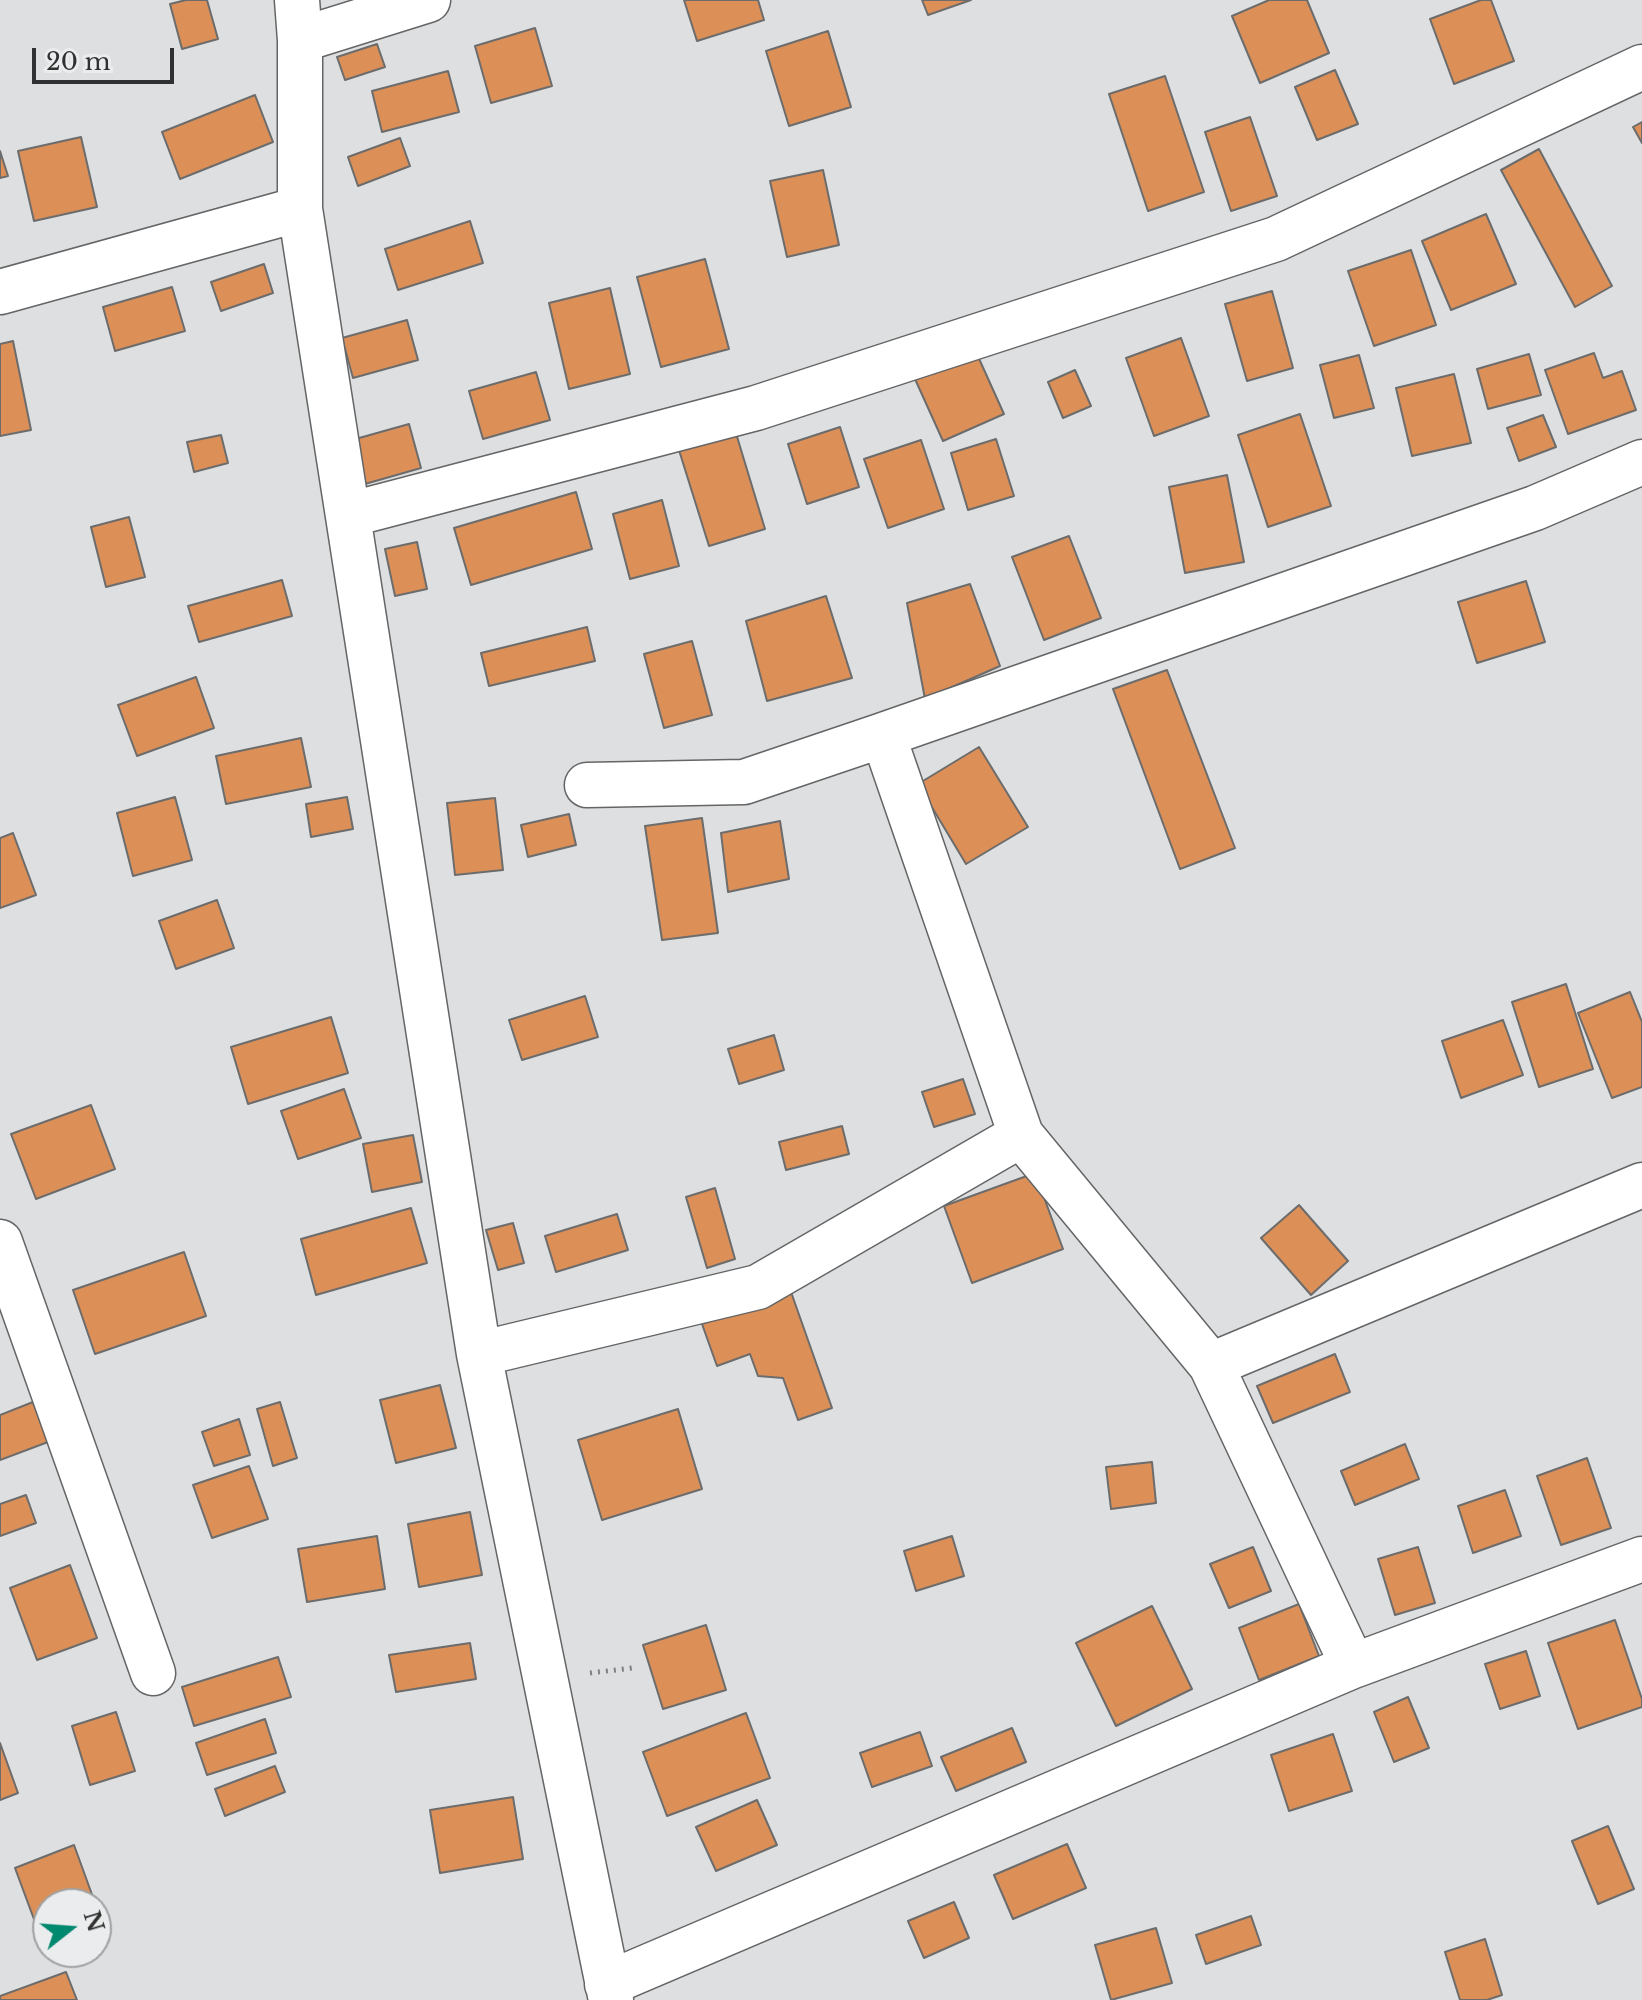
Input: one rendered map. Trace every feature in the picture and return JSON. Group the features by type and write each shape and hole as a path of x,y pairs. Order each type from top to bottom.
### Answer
{"street":[{"path":"428,0 299,20 300,209 479,1354 609,1992 1353,1666 1642,1559"},
{"path":"348,515 756,408 1276,239 1642,67"},
{"path":"0,292 300,209"},
{"path":"587,785 744,782 1535,508 1642,462"},
{"path":"883,735 1021,1135 1211,1365 1353,1666"},
{"path":"479,1354 758,1287 1021,1135"},
{"path":"1211,1365 1642,1185"},
{"path":"0,1242 153,1673"}],"building":[{"path":"207,0 218,39 182,49 170,4"},
{"path":"684,0 758,0 764,20 697,41"},
{"path":"922,0 971,0 928,15"},
{"path":"1269,0 1307,0 1329,53 1260,83 1232,16"},
{"path":"1481,0 1491,0 1514,61 1454,84 1430,19"},
{"path":"535,28 552,86 491,103 475,46"},
{"path":"828,31 851,107 789,126 766,51"},
{"path":"377,44 385,67 345,80 337,57"},
{"path":"1335,70 1358,124 1317,140 1295,87"},
{"path":"448,71 459,112 382,132 372,91"},
{"path":"1165,76 1204,192 1148,211 1109,94"},
{"path":"255,95 273,142 180,179 162,132"},
{"path":"1250,117 1277,196 1231,211 1205,132"},
{"path":"1642,122 1642,143 1633,127"},
{"path":"81,137 97,207 34,221 18,151"},
{"path":"400,138 410,166 358,186 348,157"},
{"path":"1539,149 1612,286 1575,307 1501,170"},
{"path":"0,151 8,176 0,178"},
{"path":"823,170 839,245 787,257 770,181"},
{"path":"1486,214 1516,284 1451,310 1422,241"},
{"path":"470,221 483,263 398,290 385,249"},
{"path":"1411,250 1436,325 1374,346 1348,271"},
{"path":"705,259 729,349 661,367 637,277"},
{"path":"264,264 273,293 221,311 211,282"},
{"path":"172,287 185,331 115,351 103,307"},
{"path":"610,288 630,374 569,389 549,303"},
{"path":"1272,291 1293,368 1247,381 1225,304"},
{"path":"407,320 418,360 353,378 342,338"},
{"path":"1181,338 1209,416 1154,436 1126,358"},
{"path":"13,341 31,430 0,436 0,344"},
{"path":"976,352 1004,414 943,441 915,379"},
{"path":"1594,353 1603,378 1622,371 1636,410 1568,434 1545,370"},
{"path":"1529,354 1541,395 1488,409 1477,369"},
{"path":"1359,355 1374,408 1334,418 1320,365"},
{"path":"1075,370 1091,406 1063,418 1048,382"},
{"path":"536,372 550,420 483,439 469,391"},
{"path":"1454,374 1471,443 1412,456 1396,388"},
{"path":"1300,414 1331,506 1268,527 1238,435"},
{"path":"1543,415 1556,447 1519,461 1507,428"},
{"path":"409,424 421,468 365,484 352,440"},
{"path":"840,427 859,487 807,504 788,444"},
{"path":"735,430 765,529 709,546 678,447"},
{"path":"221,435 228,463 194,472 187,442"},
{"path":"996,439 1014,496 968,510 951,453"},
{"path":"921,440 944,509 888,528 864,459"},
{"path":"1227,475 1244,562 1185,573 1169,487"},
{"path":"576,492 592,549 471,585 454,528"},
{"path":"662,500 679,566 630,579 613,514"},
{"path":"129,517 145,577 106,587 91,527"},
{"path":"1069,536 1101,618 1044,640 1012,557"},
{"path":"417,542 427,589 395,596 385,549"},
{"path":"282,580 292,616 199,642 188,606"},
{"path":"1526,581 1545,642 1477,663 1458,602"},
{"path":"970,584 1000,666 925,699 907,603"},
{"path":"826,596 852,678 767,701 746,621"},
{"path":"587,627 595,661 489,686 481,653"},
{"path":"692,641 712,715 664,728 644,654"},
{"path":"1167,670 1235,848 1180,869 1113,689"},
{"path":"196,677 214,728 137,756 118,705"},
{"path":"301,738 311,787 226,804 216,756"},
{"path":"979,747 1028,827 966,864 918,784"},
{"path":"175,797 192,860 133,876 117,813"},
{"path":"347,797 353,829 311,837 306,804"},
{"path":"495,798 503,870 455,875 447,803"},
{"path":"569,814 576,845 528,857 521,825"},
{"path":"702,818 718,933 662,940 645,826"},
{"path":"780,821 789,879 728,892 721,833"},
{"path":"13,833 36,895 0,908 0,838"},
{"path":"217,900 234,948 176,969 159,921"},
{"path":"1566,984 1593,1069 1539,1087 1512,1002"},
{"path":"1630,992 1642,1022 1642,1087 1612,1098 1578,1013"},
{"path":"585,996 598,1037 522,1060 509,1020"},
{"path":"331,1017 348,1073 248,1104 231,1047"},
{"path":"1503,1020 1523,1075 1461,1098 1442,1041"},
{"path":"774,1035 784,1070 739,1084 728,1049"},
{"path":"963,1079 975,1114 934,1127 922,1092"},
{"path":"344,1089 361,1138 298,1159 281,1111"},
{"path":"91,1105 115,1169 36,1199 11,1134"},
{"path":"842,1126 849,1154 786,1170 779,1142"},
{"path":"413,1135 422,1182 372,1192 363,1144"},
{"path":"1035,1173 1063,1249 972,1283 944,1206"},
{"path":"715,1188 735,1259 707,1268 686,1197"},
{"path":"1299,1205 1348,1261 1311,1295 1261,1238"},
{"path":"411,1208 427,1263 316,1295 301,1239"},
{"path":"617,1214 628,1250 556,1272 545,1236"},
{"path":"513,1223 524,1263 498,1270 486,1230"},
{"path":"184,1252 206,1316 95,1354 73,1290"},
{"path":"791,1292 832,1408 798,1420 783,1378 758,1376 750,1354 717,1366 702,1324"},
{"path":"1335,1354 1350,1392 1273,1423 1257,1386"},
{"path":"440,1385 456,1448 396,1463 380,1400"},
{"path":"33,1402 48,1442 0,1460 0,1415"},
{"path":"280,1402 297,1458 273,1466 257,1409"},
{"path":"678,1409 702,1489 602,1520 578,1440"},
{"path":"239,1419 250,1455 214,1466 202,1432"},
{"path":"1405,1444 1419,1479 1355,1505 1341,1471"},
{"path":"1587,1458 1611,1528 1561,1545 1537,1476"},
{"path":"1152,1462 1156,1503 1111,1509 1106,1467"},
{"path":"249,1466 268,1519 212,1538 193,1485"},
{"path":"1505,1490 1521,1536 1473,1553 1458,1506"},
{"path":"26,1495 36,1523 0,1536 0,1504"},
{"path":"470,1512 482,1575 419,1587 408,1524"},
{"path":"377,1536 385,1589 307,1602 298,1549"},
{"path":"952,1536 964,1576 916,1591 904,1551"},
{"path":"1253,1547 1271,1591 1229,1608 1210,1564"},
{"path":"1418,1547 1435,1603 1395,1615 1378,1559"},
{"path":"70,1565 97,1638 37,1660 10,1588"},
{"path":"1299,1604 1319,1656 1259,1680 1239,1628"},
{"path":"1152,1606 1192,1689 1116,1726 1076,1643"},
{"path":"1615,1620 1642,1707 1578,1729 1548,1643"},
{"path":"706,1625 726,1690 663,1709 643,1645"},
{"path":"470,1643 476,1679 396,1692 389,1655"},
{"path":"1526,1651 1540,1696 1500,1709 1485,1664"},
{"path":"278,1657 291,1697 194,1726 182,1687"},
{"path":"1408,1697 1429,1748 1394,1762 1374,1712"},
{"path":"116,1712 135,1771 90,1785 72,1726"},
{"path":"746,1713 770,1778 667,1816 643,1752"},
{"path":"265,1719 276,1753 207,1775 196,1743"},
{"path":"1012,1728 1026,1762 956,1791 941,1757"},
{"path":"920,1732 932,1766 872,1787 860,1753"},
{"path":"1333,1734 1352,1791 1289,1811 1271,1755"},
{"path":"0,1743 18,1793 0,1800"},
{"path":"275,1766 285,1792 225,1816 215,1789"},
{"path":"513,1797 523,1859 440,1873 430,1810"},
{"path":"757,1800 777,1845 716,1871 696,1827"},
{"path":"1608,1826 1634,1889 1598,1904 1572,1841"},
{"path":"1067,1844 1086,1888 1013,1919 994,1875"},
{"path":"74,1845 90,1888 32,1888 32,1914 15,1868"},
{"path":"954,1902 969,1938 924,1958 908,1921"},
{"path":"1251,1916 1261,1945 1206,1964 1196,1935"},
{"path":"1156,1928 1172,1983 1111,2000 1095,1945"},
{"path":"1485,1939 1502,1995 1487,2000 1460,2000 1445,1952"},
{"path":"66,1972 77,2000 0,2000 0,1996"}]}
